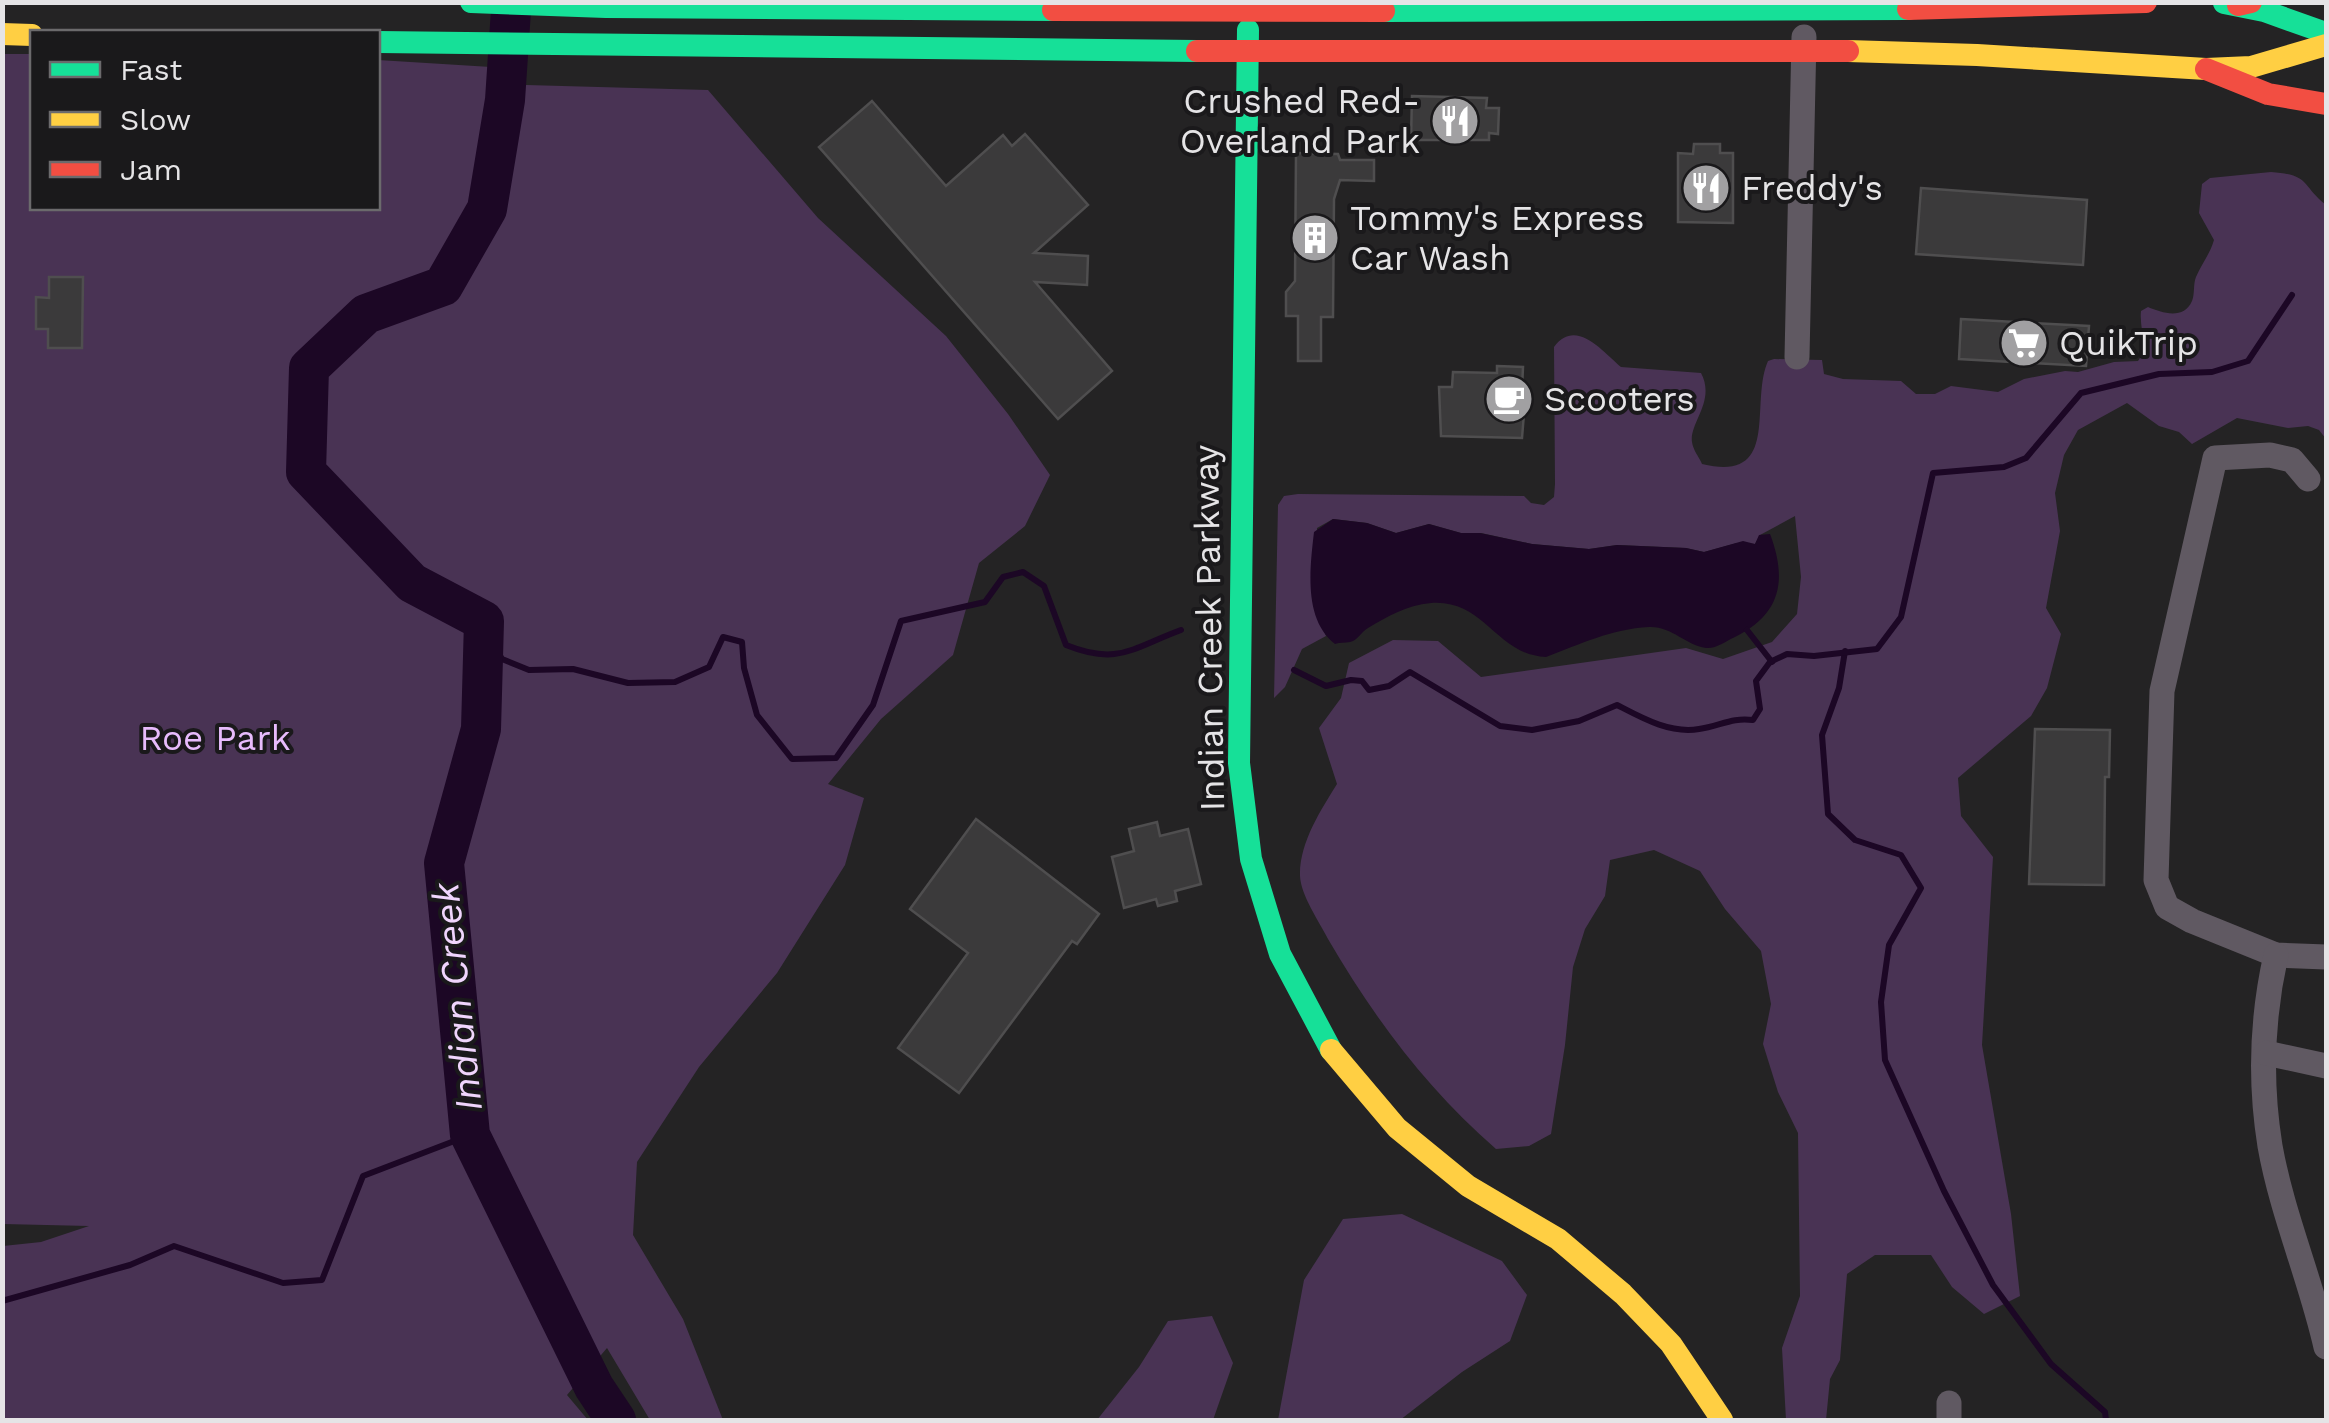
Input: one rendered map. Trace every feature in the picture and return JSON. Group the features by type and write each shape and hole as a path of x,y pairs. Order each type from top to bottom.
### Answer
{"main road":[{"path":"471,2 606,7 1804,5 1990,9 2146,2"},
{"path":"2235,3 2326,34"},
{"name":"Indian Creek Parkway","path":"1248,7 1239,762 1251,859 1280,954 1328,1047 1397,1128 1468,1186 1558,1239 1624,1294 1671,1344 1722,1420"},
{"path":"2,34 30,35"},
{"path":"380,42 1248,52 1804,51 1977,55 2206,69 2251,67 2326,44"},
{"path":"2206,69 2268,94 2326,104"}],"street":[{"path":"1798,357 1804,5"},
{"path":"2308,478 2292,460 2270,455 2215,458 2162,691 2156,880 2167,907 2192,922 2276,955 2326,958"},
{"path":"2276,955 2265,1004 2264,1100 2271,1150 2326,1347"},
{"path":"2266,1053 2326,1066"}],"green space":[{"name":"Roe Park","path":"2,54 30,54 30,210 380,210 380,60 491,67 487,84 708,90 818,218 946,336 1050,475 1025,526 979,563 953,655 881,719 828,784 864,798 845,865 777,973 699,1067 637,1162 633,1235 683,1319 723,1420 650,1420 607,1348 567,1395 588,1420 3,1420 3,1246 41,1242 89,1226 3,1224"},
{"path":"2271,172 2299,178 2326,205 2326,439 2319,430 2308,426 2288,428 2237,418 2192,444 2179,432 2159,426 2127,403 2078,430 2064,455 2055,493 2060,531 2046,608 2061,634 2047,688 2031,716 1958,778 1961,816 1993,857 1982,1045 2011,1214 2020,1296 1984,1314 1952,1287 1931,1255 1875,1255 1847,1274 1840,1360 1830,1379 1826,1420 1786,1420 1782,1348 1800,1296 1798,1133 1778,1092 1763,1044 1771,1004 1761,951 1725,909 1700,871 1654,850 1610,860 1605,896 1585,929 1573,967 1551,1134 1529,1146 1496,1149 1447,1102 1383,1024 1328,939 1307,900 1300,876 1307,839 1337,784 1319,728 1341,698 1349,663 1393,640 1438,641 1481,677 1686,648 1723,659 1772,642 1797,614 1801,577 1795,516 1760,535 1755,544 1737,543 1704,552 1686,548 1617,545 1589,549 1532,544 1429,524 1396,533 1367,523 1333,519 1317,528 1314,607 1326,636 1302,649 1285,687 1274,698 1278,505 1284,496 1298,494 1524,496 1531,503 1544,505 1554,497 1555,484 1554,347 1571,335 1589,340 1621,367 1701,373 1706,393 1692,435 1693,445 1702,464 1727,467 1743,462 1753,451 1763,379 1768,361 1774,359 1822,360 1824,374 1843,379 1901,381 1916,394 1935,394 1951,386 1998,392 2024,379 2138,361 2143,343 2141,311 2148,307 2172,313 2184,311 2193,298 2196,277 2214,240 2199,213 2202,184 2210,178"},
{"path":"1402,1214 1502,1261 1527,1295 1510,1341 1400,1420 1278,1420 1304,1280 1343,1219"},
{"path":"1212,1316 1233,1363 1213,1420 1097,1420 1139,1367 1168,1321"}],"shaded area":[{"path":"1333,519 1367,523 1396,533 1429,524 1461,533 1589,549 1617,545 1704,552 1743,541 1755,544 1759,535 1770,534 1779,580 1763,618 1710,648 1665,629 1649,627 1609,634 1546,657 1515,647 1465,609 1431,603 1397,612 1352,641 1335,644 1318,621 1310,577 1314,532"}],"building":[{"name":"Crushed Red- Overland Park","path":"1412,96 1487,98 1486,108 1499,108 1498,134 1489,133 1489,140 1411,140"},
{"path":"872,101 946,186 1003,135 1012,146 1025,134 1088,205 1034,253 1088,256 1087,285 1035,282 1112,371 1058,419 819,147"},
{"name":"Freddy's","path":"1694,144 1720,144 1720,153 1733,153 1733,223 1678,222 1678,153 1693,154"},
{"name":"Tommy's Express Car Wash","path":"1296,153 1338,154 1340,160 1374,160 1374,181 1340,180 1334,199 1333,317 1321,317 1321,361 1298,361 1298,316 1286,316 1286,292 1295,281"},
{"name":"QuikTrip","path":"1921,188 2087,200 2083,265 1916,254"},
{"path":"49,277 83,277 82,348 48,348 48,329 36,329 36,297 49,298"},
{"name":"QuikTrip","path":"1961,319 2089,326 2086,366 1959,359"},
{"path":"1497,366 1523,367 1522,389 1526,389 1522,438 1441,436 1439,387 1452,387 1453,372 1497,373"},
{"path":"2035,729 2110,730 2109,777 2105,777 2104,885 2029,884"},
{"path":"976,819 1099,914 1077,944 1072,941 959,1093 898,1048 968,953 910,909"},
{"path":"1157,822 1160,836 1188,829 1201,884 1175,891 1177,901 1158,906 1156,899 1124,908 1112,857 1134,851 1129,829"}],"waterway":[{"name":"Indian Creek","path":"511,10 505,100 487,209 443,286 366,314 309,368 306,472 412,583 484,621 481,729 444,863 470,1135 594,1387 616,1420"},
{"path":"1294,670 1326,686 1362,681 1369,690 1389,686 1410,672 1500,726 1532,730 1579,721 1617,705 1656,724 1677,729 1753,720 1760,709 1756,681 1770,662 1787,654 1814,656 1877,649 1901,617 1933,473 2004,467 2026,458 2081,393 2159,374 2212,372 2248,361 2292,295"},
{"path":"484,629 502,659 529,670 573,669 628,683 675,682 709,667 723,637 742,642 744,668 757,715 792,759 836,758 873,705 901,621 985,602 1003,577 1023,572 1044,586 1066,645 1084,651 1125,652 1181,630"},
{"path":"1747,630 1772,662"},
{"path":"1845,651 1839,688 1822,735 1828,814 1855,840 1901,855 1921,888 1889,945 1881,1002 1885,1060 1944,1191 1993,1285 2051,1364 2105,1412 2106,1420"},
{"path":"2,1301 130,1265 174,1246 283,1283 322,1280 363,1176 470,1135"}],"traffic: fast":[{"path":"471,2 606,7 1053,10"},
{"path":"2224,3 2264,11 2326,33"},
{"path":"1384,11 1908,9"},
{"path":"1248,30 1239,763 1251,859 1280,954 1331,1050"},
{"path":"380,42 1197,51"}],"traffic: slow":[{"path":"2,34 30,35"},
{"path":"1848,51 2206,69 2251,67 2326,45"},
{"path":"1331,1050 1397,1128 1468,1186 1558,1239 1623,1294 1671,1344 1722,1420"}],"traffic: jam":[{"path":"1908,9 2146,2"},
{"path":"2238,5 2251,2"},
{"path":"1053,10 1384,11"},
{"path":"1197,51 1848,51"},
{"path":"2206,69 2268,94 2326,104"}],"place":[{"name":"Crushed Red- Overland Park","path":"1455,121"},
{"name":"Freddy's","path":"1706,188"},
{"name":"Tommy's Express Car Wash","path":"1315,238"},
{"name":"QuikTrip","path":"2024,343"},
{"name":"Scooters","path":"1509,399"}]}
